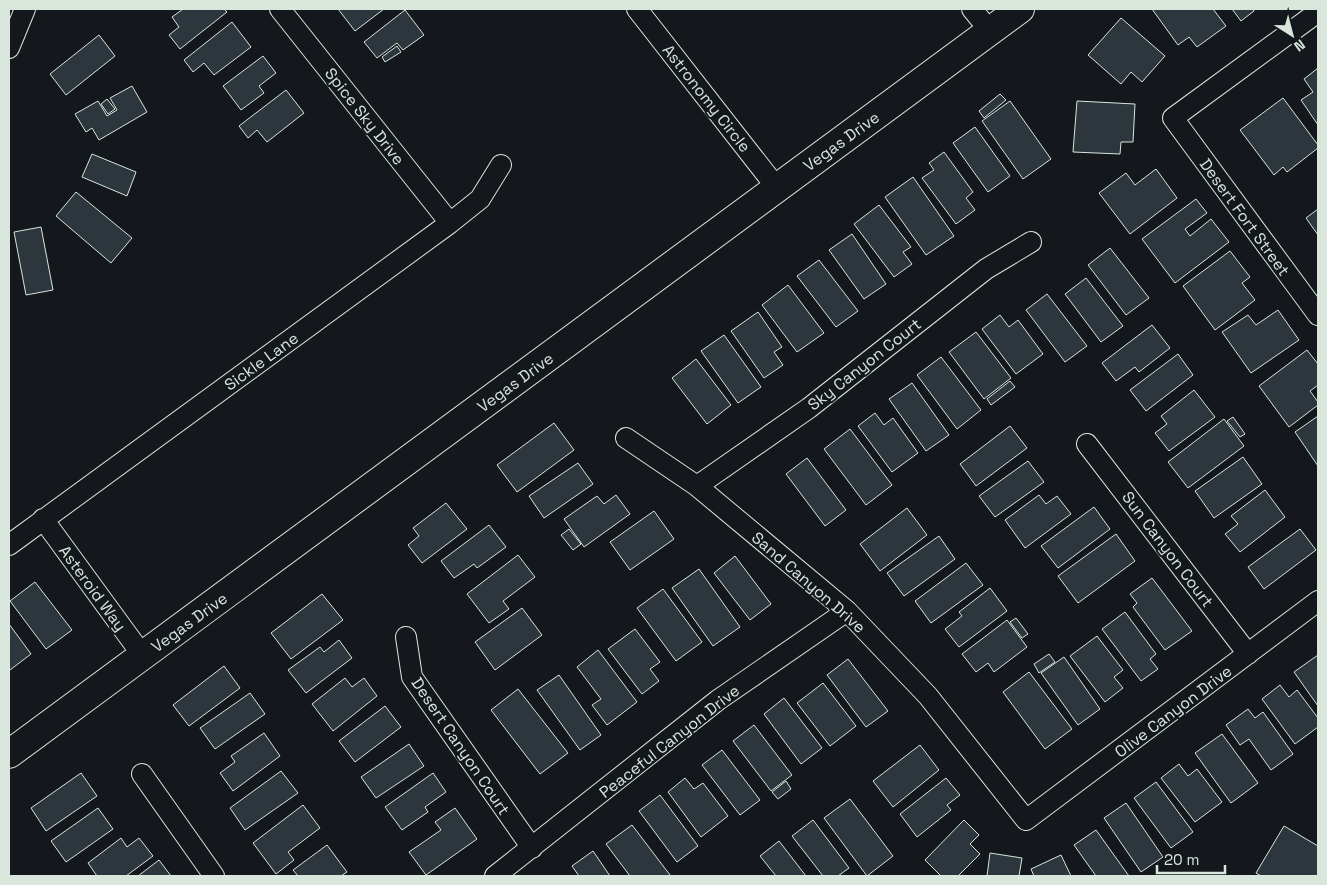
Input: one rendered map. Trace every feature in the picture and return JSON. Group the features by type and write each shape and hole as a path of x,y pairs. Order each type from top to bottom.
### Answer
{"main road":[{"name":"Vegas Drive","path":"9,754 1020,9"}],"street":[{"path":"9,48 25,9"},
{"name":"Spice Sky Drive","path":"280,9 450,222"},
{"name":"Astronomy Circle","path":"638,9 777,188"},
{"path":"972,9 990,32"},
{"name":"Desert Fort Street","path":"1318,12 1173,118 1318,315"},
{"name":"Sickle Lane","path":"9,545 480,199 501,166"},
{"name":"Sky Canyon Court","path":"697,486 809,408 986,268 1031,242"},
{"name":"Sand Canyon Drive","path":"626,438 697,486 847,612 928,696 1026,820"},
{"name":"Sun Canyon Court","path":"1088,444 1248,654"},
{"name":"Asteroid Way","path":"43,519 143,656"},
{"name":"Olive Canyon Drive","path":"1026,820 1318,601"},
{"name":"Peaceful Canyon Drive","path":"495,876 718,700 847,612"},
{"name":"Desert Canyon Court","path":"406,637 412,677 532,848"},
{"path":"142,774 214,876"}],"building":[{"path":"183,9 224,9 227,12 180,49 169,35 179,27 172,17"},
{"path":"338,9 384,9 355,31"},
{"path":"1152,9 1213,9 1226,26 1197,47 1189,37 1178,45"},
{"path":"1232,9 1253,9 1254,11 1241,21"},
{"path":"405,10 424,35 403,50 397,43 377,58 364,42"},
{"path":"1121,18 1165,56 1142,82 1131,72 1121,84 1088,55"},
{"path":"232,22 251,47 214,75 204,63 193,72 184,60"},
{"path":"99,35 115,56 66,95 50,74"},
{"path":"397,46 401,52 385,62 382,57"},
{"path":"263,56 276,73 259,86 264,93 241,110 223,86"},
{"path":"1318,68 1318,125 1301,100 1313,92 1304,79"},
{"path":"132,86 147,112 99,140 92,128 86,132 75,114 98,101 107,116 117,110 110,98"},
{"path":"286,90 304,113 267,142 257,130 248,138 239,126"},
{"path":"1000,94 1006,100 984,118 979,111"},
{"path":"1283,98 1318,145 1318,148 1287,172 1283,167 1274,175 1240,130"},
{"path":"107,99 115,109 108,114 101,104"},
{"path":"1010,101 1051,159 1023,179 982,121"},
{"path":"1077,101 1135,104 1133,142 1121,142 1120,154 1073,152"},
{"path":"975,127 1010,176 988,192 953,143"},
{"path":"944,152 973,192 966,198 975,210 956,224 922,178 934,170 929,163"},
{"path":"92,154 136,172 127,196 82,177"},
{"path":"1156,169 1177,198 1130,234 1099,193 1126,173 1135,185"},
{"path":"913,177 954,236 926,255 885,197"},
{"path":"76,192 132,238 111,263 56,216"},
{"path":"1196,199 1207,213 1185,229 1190,236 1211,219 1229,242 1175,283 1142,239"},
{"path":"879,205 911,247 903,252 912,264 894,277 854,224"},
{"path":"1318,209 1318,235 1306,218"},
{"path":"41,227 53,290 26,295 14,232"},
{"path":"852,234 886,284 864,299 829,250"},
{"path":"1110,248 1149,298 1126,315 1088,265"},
{"path":"1230,251 1250,277 1242,283 1255,300 1215,330 1183,286"},
{"path":"819,260 858,311 836,327 797,276"},
{"path":"1086,278 1123,326 1101,342 1065,294"},
{"path":"788,285 824,333 797,352 762,305"},
{"path":"1047,294 1087,346 1065,362 1026,310"},
{"path":"1278,310 1299,340 1251,373 1222,332 1248,315 1256,325"},
{"path":"758,312 782,347 774,352 783,365 764,378 731,331"},
{"path":"1000,315 1009,327 1018,320 1043,354 1016,374 982,329"},
{"path":"1152,325 1170,348 1139,372 1135,367 1116,381 1102,363"},
{"path":"976,332 1011,378 984,399 949,352"},
{"path":"724,335 761,387 738,403 701,351"},
{"path":"1307,350 1318,364 1318,385 1310,391 1318,405 1289,427 1259,386"},
{"path":"1178,354 1193,375 1146,411 1130,390"},
{"path":"941,357 981,410 957,429 917,375"},
{"path":"696,359 731,405 707,424 672,378"},
{"path":"1010,381 1015,387 991,405 987,399"},
{"path":"912,383 949,435 926,451 889,399"},
{"path":"1194,390 1215,417 1169,451 1155,433 1167,424 1161,416"},
{"path":"875,413 884,425 893,418 918,453 892,472 858,426"},
{"path":"1318,416 1318,466 1295,432"},
{"path":"1233,417 1245,434 1240,437 1227,421"},
{"path":"1224,419 1244,446 1188,488 1168,462"},
{"path":"554,423 574,450 517,492 497,465"},
{"path":"1010,426 1027,448 976,486 960,464"},
{"path":"850,429 892,485 866,505 824,449"},
{"path":"1243,457 1262,484 1214,518 1195,491"},
{"path":"807,458 846,510 825,526 786,474"},
{"path":"1028,461 1044,482 995,517 979,496"},
{"path":"578,463 593,484 544,518 529,496"},
{"path":"1265,490 1285,517 1240,552 1225,534 1238,524 1231,516"},
{"path":"616,495 630,514 584,547 564,519 597,496 604,504"},
{"path":"1039,495 1046,504 1057,496 1071,514 1025,548 1005,520"},
{"path":"446,503 467,529 422,563 408,545 419,536 413,528"},
{"path":"1094,507 1110,529 1058,568 1041,546"},
{"path":"907,508 927,535 880,571 860,544"},
{"path":"654,511 674,539 630,570 610,542"},
{"path":"489,525 506,547 477,568 474,564 454,578 441,561"},
{"path":"569,529 581,544 573,550 561,535"},
{"path":"1300,529 1316,550 1264,589 1248,567"},
{"path":"1116,534 1135,561 1078,603 1058,576"},
{"path":"939,536 955,559 904,596 887,573"},
{"path":"518,555 535,577 503,601 509,609 489,623 467,594"},
{"path":"735,556 771,604 750,620 714,573"},
{"path":"966,563 983,585 931,623 915,601"},
{"path":"699,569 740,627 713,646 672,588"},
{"path":"1152,578 1192,631 1165,650 1133,607 1137,603 1130,594"},
{"path":"35,582 72,630 46,649 10,601"},
{"path":"990,588 1007,611 959,647 945,629 962,616 959,612"},
{"path":"663,589 702,642 676,661 637,608"},
{"path":"322,594 343,620 291,659 271,633"},
{"path":"522,608 542,635 495,670 475,642"},
{"path":"1125,612 1156,654 1150,659 1158,669 1141,681 1102,629"},
{"path":"1016,618 1028,634 1022,638 1010,622"},
{"path":"1007,620 1027,647 994,672 988,663 976,672 962,654"},
{"path":"9,624 31,654 10,670 9,668"},
{"path":"635,629 660,662 650,669 659,681 642,694 608,649"},
{"path":"1097,636 1123,670 1114,677 1123,688 1105,702 1070,656"},
{"path":"339,640 352,658 306,693 288,670 320,647 324,652"},
{"path":"598,650 637,702 607,725 592,705 601,699 577,667"},
{"path":"1049,654 1055,662 1039,673 1034,664"},
{"path":"1318,655 1318,706 1294,672"},
{"path":"1064,657 1100,709 1078,725 1041,673"},
{"path":"848,659 888,711 866,727 827,675"},
{"path":"224,666 240,688 189,726 173,705"},
{"path":"1029,672 1072,729 1045,749 1003,692"},
{"path":"559,675 601,735 580,750 537,690"},
{"path":"345,678 352,687 364,678 377,696 333,731 312,704"},
{"path":"823,683 856,726 830,746 797,703"},
{"path":"1280,685 1289,697 1297,690 1318,718 1318,727 1295,744 1262,699"},
{"path":"518,689 568,753 540,774 491,710"},
{"path":"250,693 265,714 215,749 200,728"},
{"path":"784,698 822,748 801,764 764,714"},
{"path":"385,706 401,727 355,762 339,741"},
{"path":"1248,709 1255,718 1263,712 1293,754 1271,770 1249,739 1240,745 1226,725"},
{"path":"754,725 792,775 771,791 733,741"},
{"path":"264,733 280,756 233,791 220,773 235,762 231,756"},
{"path":"1222,734 1258,783 1231,803 1195,753"},
{"path":"409,744 424,766 376,798 361,777"},
{"path":"920,745 939,770 893,807 873,781"},
{"path":"722,750 760,800 740,815 702,765"},
{"path":"1179,764 1188,776 1197,769 1222,802 1195,822 1161,778"},
{"path":"281,771 298,793 245,830 230,808"},
{"path":"81,773 97,796 46,831 31,808"},
{"path":"433,773 446,792 425,807 428,812 402,830 385,807"},
{"path":"685,778 694,789 703,783 728,816 701,837 668,792"},
{"path":"946,778 960,795 947,805 951,810 917,837 900,814"},
{"path":"786,781 791,789 778,799 772,792"},
{"path":"1156,782 1193,832 1171,848 1134,798"},
{"path":"660,795 698,846 677,862 639,811"},
{"path":"850,799 893,856 867,876 824,818"},
{"path":"1126,803 1163,857 1141,872 1104,818"},
{"path":"303,805 320,828 288,852 294,860 276,874 253,843"},
{"path":"98,808 113,829 66,862 51,841"},
{"path":"455,808 477,839 426,875 409,852 441,830 435,822"},
{"path":"813,820 849,868 838,876 823,876 792,836"},
{"path":"964,820 979,835 970,844 980,854 958,876 941,876 925,860"},
{"path":"632,825 670,875 630,876 606,844"},
{"path":"1284,826 1318,846 1318,876 1261,876 1256,873"},
{"path":"1096,830 1129,876 1096,876 1074,845"},
{"path":"121,838 127,847 139,838 153,856 126,876 97,876 88,863"},
{"path":"779,841 806,876 776,876 760,856"},
{"path":"327,845 347,872 341,876 298,876 293,870"},
{"path":"593,851 610,876 579,876 572,866"},
{"path":"990,853 1022,858 1019,876 987,876"},
{"path":"1061,855 1071,876 1034,876 1031,869"},
{"path":"159,860 171,876 138,876"}]}
